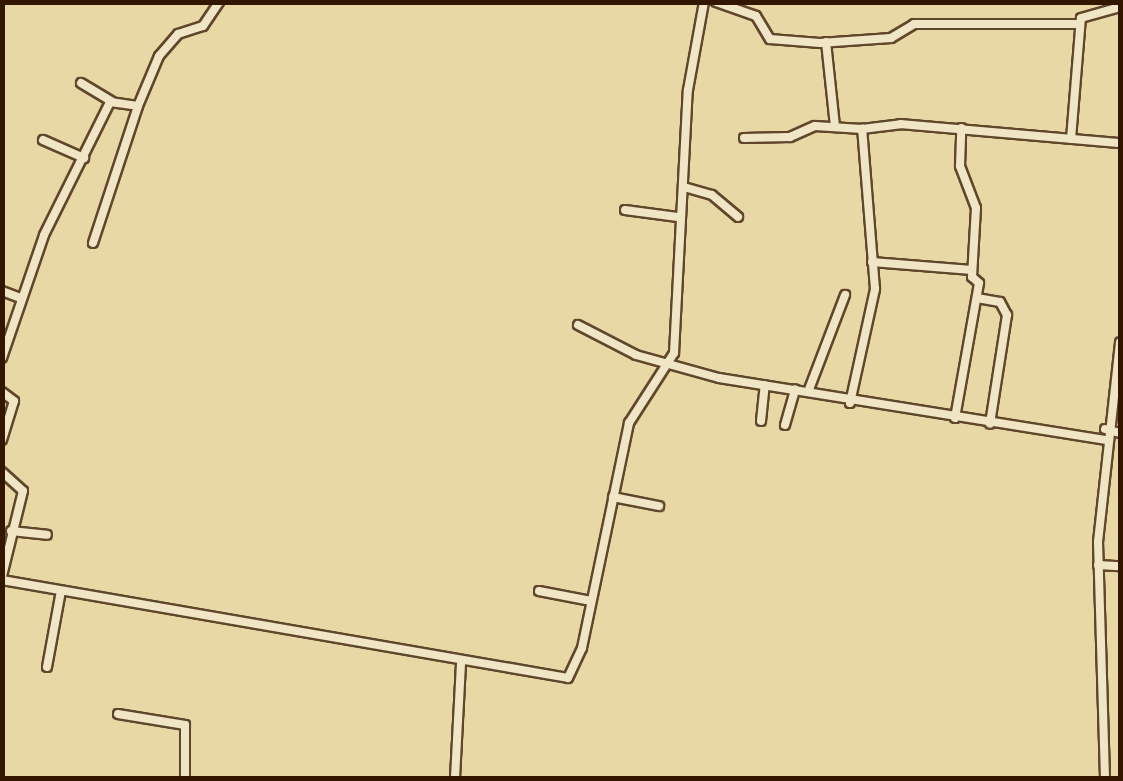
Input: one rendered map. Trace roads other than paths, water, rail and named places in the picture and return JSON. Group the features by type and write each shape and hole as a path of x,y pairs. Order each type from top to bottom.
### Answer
{"street":[{"path":"92,242 159,56 178,34 204,26 219,2"},
{"path":"2,472 22,486 2,578 60,592 462,664 568,678 591,602 629,424 668,367 678,216 684,188 688,90 704,2"},
{"path":"716,2 756,16 770,39 826,42 891,38 914,24 1080,24 1116,6"},
{"path":"1070,138 1080,24"},
{"path":"826,42 835,126"},
{"path":"81,83 111,101 138,106"},
{"path":"2,358 20,298 111,101"},
{"path":"744,138 835,126 961,128 1120,142"},
{"path":"850,402 872,322 872,262 862,128"},
{"path":"954,418 978,298 972,270 976,208 960,166 961,128"},
{"path":"43,140 84,158"},
{"path":"684,188 712,196 738,217"},
{"path":"625,210 678,216"},
{"path":"872,262 972,270"},
{"path":"2,290 20,298"},
{"path":"808,392 845,296"},
{"path":"978,298 1000,302 1007,315 990,424"},
{"path":"578,325 668,367 850,402 1104,440"},
{"path":"1105,778 1098,566 1104,440 1120,342"},
{"path":"761,421 765,385"},
{"path":"785,425 795,389"},
{"path":"2,392 14,401 2,440"},
{"path":"1105,430 1120,433"},
{"path":"613,496 658,506"},
{"path":"11,531 47,535"},
{"path":"1098,566 1120,566"},
{"path":"540,591 591,602"},
{"path":"47,667 60,592"},
{"path":"455,778 462,664"},
{"path":"118,714 185,725 185,778"}]}
